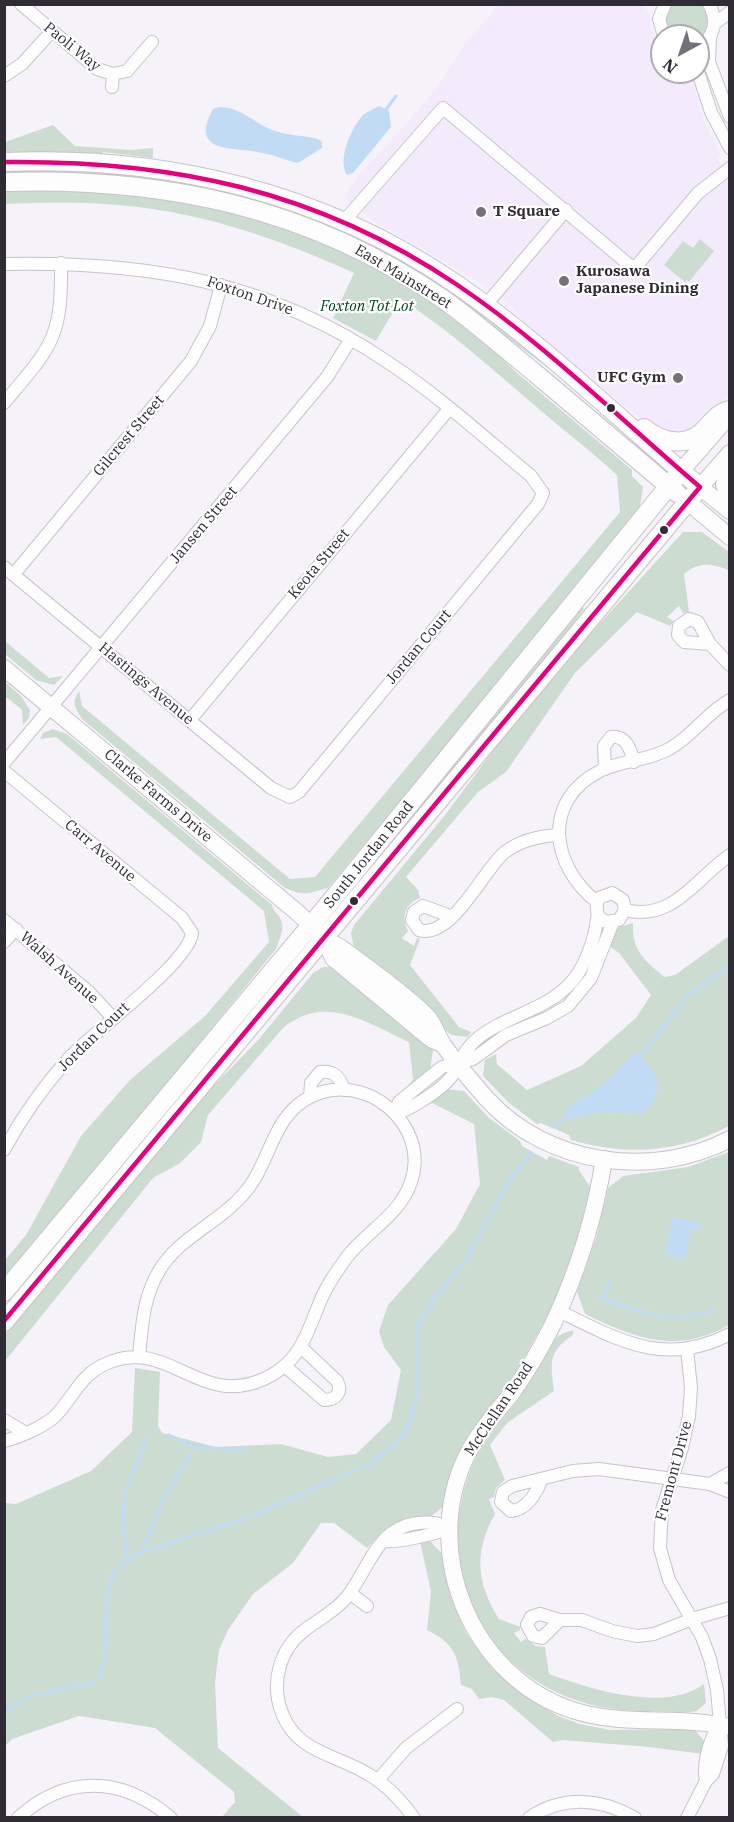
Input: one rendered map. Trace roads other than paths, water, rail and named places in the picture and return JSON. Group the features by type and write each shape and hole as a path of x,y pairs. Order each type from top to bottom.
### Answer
{"main road":[{"name":"East Mainstreet","path":"4,162 118,163 186,173 272,194 344,222 417,259 485,306 700,487"},
{"name":"East Mainstreet","path":"4,182 65,180 122,183 179,191 244,206 343,242 386,264 469,318 688,502"},
{"path":"244,206 257,201 264,202 332,227 344,222"},
{"path":"598,400 623,410 657,437 672,441 695,437 718,413 729,410"},
{"name":"South Jordan Road","path":"4,1292 311,925 681,471"},
{"name":"South Jordan Road","path":"4,1322 700,487"}],"street":[{"name":"Paoli Way","path":"21,4 113,81 130,69 152,42"},
{"path":"660,24 659,19 665,4"},
{"path":"709,4 714,24 710,38"},
{"path":"714,24 729,12"},
{"path":"4,76 22,64 52,31"},
{"path":"710,65 729,117"},
{"path":"702,84 711,112 729,148"},
{"path":"344,222 443,108 634,269 698,192 729,168"},
{"path":"485,306 566,210"},
{"path":"4,403 42,358 55,334 61,305 61,263"},
{"name":"Foxton Drive","path":"4,264 61,263 159,271 221,285 291,309 351,339 402,372 531,477 543,493"},
{"name":"Gilcrest Street","path":"9,571 191,361 210,326 221,285"},
{"name":"Jansen Street","path":"4,763 327,377 351,339"},
{"name":"Keota Street","path":"190,720 449,409"},
{"name":"South Jordan Road","path":"681,471 729,415"},
{"name":"South Jordan Road","path":"700,487 729,453"},
{"path":"729,468 724,485 729,498"},
{"name":"East Mainstreet","path":"700,487 729,511"},
{"name":"Jordan Court","path":"290,797 299,792 538,504 543,493"},
{"name":"East Mainstreet","path":"688,502 729,537"},
{"name":"Hastings Avenue","path":"9,571 278,794 290,797"},
{"path":"710,644 729,665"},
{"name":"Clarke Farms Drive","path":"4,668 324,938 342,948 425,1014 437,1028 442,1044 495,1107 531,1134 558,1147 604,1160 640,1162 676,1158 708,1149 729,1139"},
{"path":"458,1063 473,1059 506,1035 568,1006 587,984 598,916 597,902 572,877 564,863 558,835 562,815 570,797 586,780 605,768 660,754 677,744 709,714 729,700"},
{"path":"605,768 604,746 611,737 624,740 631,750 634,762"},
{"name":"Carr Avenue","path":"4,771 182,918 192,933"},
{"path":"450,916 470,900 492,865 505,852 530,839 558,835"},
{"path":"625,910 643,912 674,903 729,855"},
{"path":"597,902 603,894 612,893 621,897 625,910 622,917 613,922 606,922 598,916"},
{"name":"Walsh Avenue","path":"4,920 89,992 112,1017"},
{"path":"395,1113 407,1111 450,1078 466,1048 478,1038 501,1023 557,998 588,968 613,922"},
{"path":"4,942 16,929"},
{"name":"Jordan Court","path":"4,1150 50,1081 75,1052 172,965 188,948 192,933"},
{"path":"525,1012 530,1024"},
{"path":"310,1097 313,1079 324,1071 338,1076 344,1090"},
{"path":"4,1441 55,1417 76,1386 94,1370 114,1360 139,1357 165,1362 201,1382 225,1386 258,1382 286,1367 302,1348 320,1301 338,1269 363,1239 394,1211 410,1184 414,1162 412,1146 406,1129 395,1113 369,1095 344,1090 310,1097 281,1122 262,1167 234,1205 184,1242 163,1264 150,1288 144,1308 139,1357"},
{"name":"McClellan Road","path":"604,1160 586,1241 559,1311 527,1369 467,1454 456,1483 448,1528 456,1585 470,1621 500,1663 532,1690 572,1710 610,1719 678,1719 724,1725"},
{"path":"559,1311 637,1346 666,1350 687,1349 729,1334"},
{"path":"286,1367 324,1400 331,1400 338,1395 340,1388 337,1381 302,1348"},
{"name":"Fremont Drive","path":"687,1349 691,1388 689,1416 660,1520 660,1548 669,1580 706,1647 713,1669 724,1725 721,1753 713,1774 706,1781 687,1818"},
{"path":"4,1420 24,1432"},
{"path":"541,1481 573,1471 599,1469 710,1484 729,1492"},
{"path":"710,1484 729,1473"},
{"path":"414,1818 378,1780 352,1765 305,1745 287,1724 278,1700 279,1667 289,1646 350,1593 367,1560 393,1531 413,1524 439,1522 448,1528"},
{"path":"350,1593 367,1606"},
{"path":"560,1620 582,1620 612,1631 637,1636 654,1634 729,1608"},
{"path":"378,1780 406,1748 457,1709"},
{"path":"18,1818 50,1795 89,1785 131,1792 147,1799 171,1818"},
{"path":"529,1818 549,1807 580,1801 607,1805 635,1818"}],"water":[{"path":"379,106 389,111 391,127 353,173 347,175 344,169 344,153 350,136 362,116"},
{"path":"219,107 241,113 275,131 318,139 322,142 322,148 298,163 263,153 216,145 206,134 207,123 213,109"},
{"path":"634,1051 648,1065 656,1080 656,1096 644,1113 599,1112 571,1118 565,1115 566,1108 603,1083"},
{"path":"673,1217 700,1223 698,1230 691,1229 685,1259 664,1255"}],"waterway":[{"path":"385,111 396,96"},
{"path":"640,1058 687,996 730,965"},
{"path":"552,1127 569,1115"},
{"path":"4,1712 29,1696 94,1682 100,1677 105,1652 110,1581 115,1571 127,1560 141,1552 244,1519 353,1471 371,1463 399,1440 409,1424 418,1392 418,1324 431,1303 467,1259 508,1181 532,1153"},
{"path":"604,1299 609,1282"},
{"path":"601,1298 656,1315 684,1316 712,1310"},
{"path":"168,1435 196,1447 246,1450"},
{"path":"127,1560 124,1500 146,1438"},
{"path":"141,1552 164,1497 190,1455"}],"place":[{"name":"T Square","path":"481,212"},
{"name":"Kurosawa Japanese Dining","path":"564,281"},
{"name":"UFC Gym","path":"678,378"}],"park label":[{"name":"Foxton Tot Lot","path":"367,307"}]}
